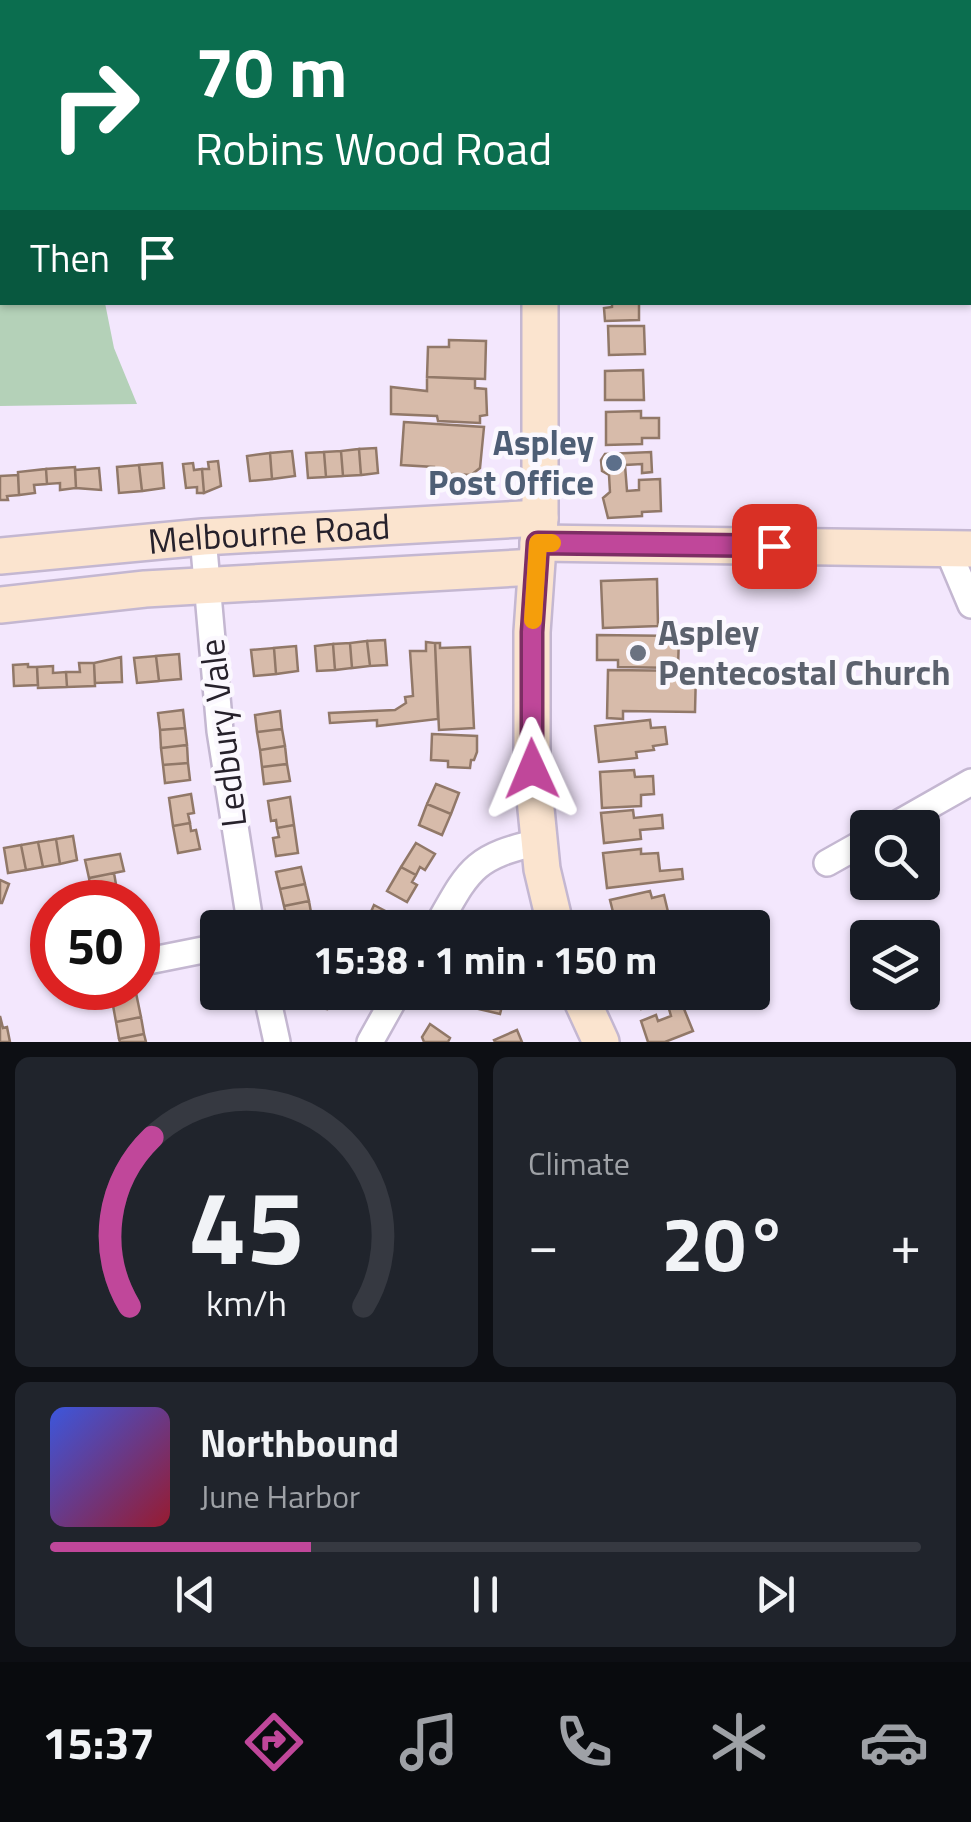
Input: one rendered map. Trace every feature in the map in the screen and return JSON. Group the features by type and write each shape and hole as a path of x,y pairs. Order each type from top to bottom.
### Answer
{"street":[{"path":"540,305 532,732 542,870 552,910"},
{"name":"Melbourne Road","path":"0,556 203,537 538,543"},
{"name":"Ledbury Vale","path":"203,537 220,731 248,910"},
{"path":"538,543 964,549"},
{"name":"Melbourne Road","path":"0,605 145,589 207,587 538,543"},
{"path":"964,549 952,560 971,605"},
{"path":"922,810 971,782"},
{"path":"447,910 467,875 480,863 499,851 540,842"},
{"path":"827,863 850,850"},
{"path":"160,959 200,951"},
{"path":"270,1010 277,1042"},
{"path":"370,1042 388,1010"},
{"path":"586,1010 600,1042"}],"green space":[{"path":"0,305 105,305 114,348 137,404 0,406"}],"building":[{"path":"639,305 639,320 605,321 604,308"},
{"path":"608,326 644,326 645,354 609,355"},
{"path":"449,340 486,341 485,379 427,377 428,347 449,347"},
{"path":"643,370 644,400 605,400 605,371"},
{"path":"427,377 475,379 475,388 486,389 487,415 480,416 480,423 391,414 391,387 427,391"},
{"path":"641,411 641,418 659,418 659,438 642,438 642,444 606,445 606,412"},
{"path":"404,422 484,427 480,468 471,475 434,473 434,467 401,465"},
{"path":"376,448 378,473 361,475 359,449"},
{"path":"359,449 361,475 343,476 341,451"},
{"path":"292,451 295,476 272,479 270,453"},
{"path":"341,451 343,476 326,477 324,452"},
{"path":"324,452 326,477 308,478 306,453"},
{"path":"651,452 652,472 642,473 642,464 625,465 627,491 639,490 639,480 660,479 661,511 608,518 603,498 610,492 609,475 602,471 601,460 605,454"},
{"path":"270,453 272,479 250,481 247,456"},
{"path":"218,461 221,486 204,493 202,469 209,469 208,462"},
{"path":"162,463 164,488 142,491 139,465"},
{"path":"193,463 194,470 202,469 204,493 197,493 197,487 186,488 183,464"},
{"path":"139,465 142,491 119,493 117,467"},
{"path":"75,467 76,488 60,490 60,483 47,484 46,469"},
{"path":"99,468 101,490 76,488 75,470"},
{"path":"46,469 47,484 34,485 35,493 19,495 18,472"},
{"path":"18,475 19,495 0,500 0,476"},
{"path":"657,579 658,626 603,628 601,581"},
{"name":"Aspley Pentecostal Church","path":"597,635 679,636 678,668 618,667 618,660 597,660"},
{"path":"385,640 387,665 370,666 367,641"},
{"path":"367,641 370,666 352,668 350,643"},
{"path":"426,642 435,643 438,719 377,726 377,720 330,723 329,713 395,710 406,703 405,697 413,696 410,651 426,651"},
{"path":"350,643 352,668 335,670 333,644"},
{"path":"435,643 440,643 440,648 470,647 474,728 439,730"},
{"path":"333,644 335,670 317,671 315,646"},
{"path":"296,646 298,671 276,674 274,648"},
{"path":"274,648 276,674 254,676 251,650"},
{"path":"179,654 181,679 159,681 156,656"},
{"path":"156,656 159,681 137,683 134,658"},
{"path":"121,657 122,682 95,683 94,663"},
{"path":"79,663 94,663 95,686 67,687 66,672 80,672"},
{"path":"13,665 37,667 38,685 14,686"},
{"path":"53,666 53,673 66,672 67,687 38,688 37,667"},
{"path":"608,670 696,671 695,712 623,711 623,719 607,718"},
{"path":"183,710 185,728 160,730 158,713"},
{"path":"280,711 282,729 257,732 255,715"},
{"path":"650,720 651,728 665,727 667,744 636,752 637,758 599,762 595,726"},
{"path":"185,728 187,745 161,748 160,730"},
{"path":"282,729 285,746 260,750 257,732"},
{"path":"432,734 477,736 477,752 470,768 448,767 448,761 431,760"},
{"path":"187,745 188,763 163,765 161,748"},
{"path":"285,746 287,764 262,767 260,750"},
{"path":"188,763 190,780 165,783 163,765"},
{"path":"287,764 290,781 264,784 262,767"},
{"path":"634,770 635,777 653,776 654,794 641,795 641,806 602,808 600,772"},
{"path":"436,784 459,793 451,814 427,804"},
{"path":"191,794 194,813 188,814 190,823 173,826 169,798"},
{"path":"290,797 294,825 277,828 276,820 271,821 268,801"},
{"path":"427,804 451,814 442,835 419,825"},
{"path":"633,810 634,818 662,815 663,828 640,830 641,839 604,843 601,813"},
{"path":"190,823 191,831 196,830 200,849 178,853 173,826"},
{"path":"294,825 298,853 276,856 273,838 279,837 277,828"},
{"path":"73,836 77,860 60,864 56,839"},
{"path":"56,839 60,864 43,867 38,842"},
{"path":"38,842 43,867 26,870 21,845"},
{"path":"416,843 435,854 425,870 420,867 416,875 401,867"},
{"path":"21,845 26,870 8,873 4,848"},
{"path":"641,849 641,854 658,853 660,871 682,869 683,879 607,888 603,853"},
{"path":"120,854 124,871 89,878 85,860"},
{"path":"301,867 305,884 280,889 276,872"},
{"path":"401,867 416,875 412,882 417,885 407,902 387,891"},
{"path":"114,873 115,880 89,880"},
{"path":"0,880 9,884 2,903 0,903"},
{"path":"305,884 309,901 284,906 280,889"},
{"path":"650,891 652,898 664,895 668,910 612,910 610,900"},
{"path":"309,901 311,910 285,910 284,906"},
{"path":"114,1010 140,1010 141,1017 116,1022"},
{"path":"669,1010 684,1010 693,1031 665,1042 648,1042 641,1021 656,1015 658,1021 671,1016"},
{"path":"0,1016 3,1028 7,1027 10,1042 0,1042"},
{"path":"141,1017 144,1034 119,1039 116,1022"},
{"path":"430,1024 450,1038 448,1042 424,1042 422,1037"},
{"path":"517,1030 522,1042 494,1040"},
{"path":"144,1034 146,1042 119,1039"}],"slow traffic":[{"path":"533,620 538,543 552,543"}],"place":[{"name":"Aspley Post Office","path":"614,463"},
{"name":"Aspley Pentecostal Church","path":"638,653"}],"route":[{"path":"532,769 532,632 538,543 774,546"}]}
